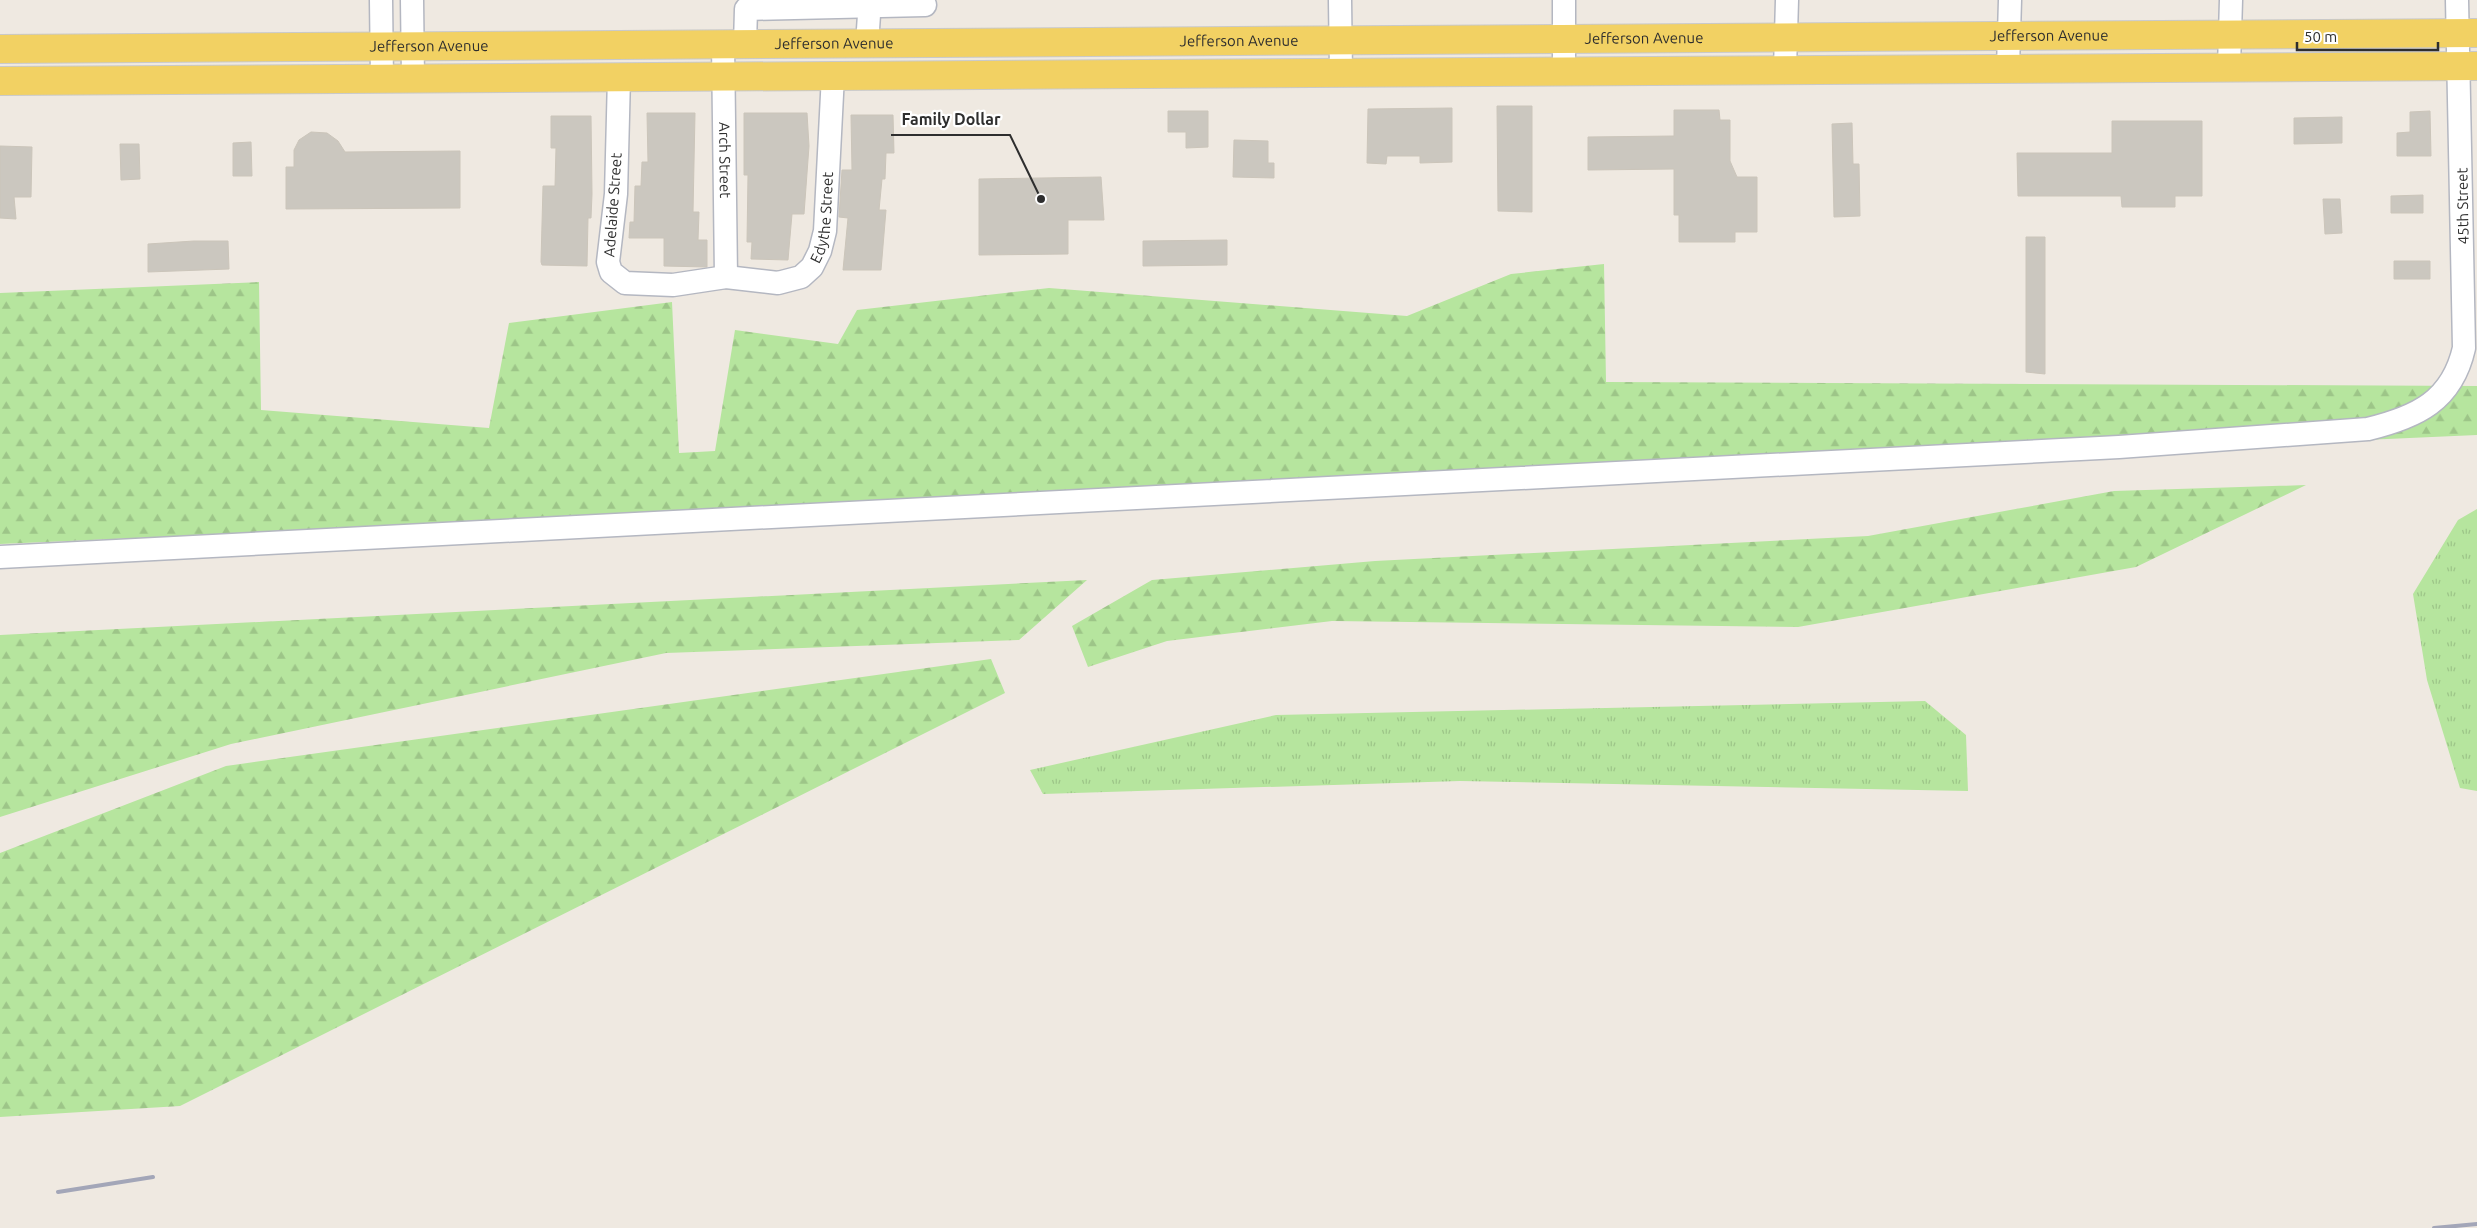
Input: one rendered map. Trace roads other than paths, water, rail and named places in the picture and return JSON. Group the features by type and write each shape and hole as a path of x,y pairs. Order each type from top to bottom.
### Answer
{"main road":[{"name":"Jefferson Avenue","path":"12,49 2467,33"},
{"name":"Jefferson Avenue","path":"12,81 2468,66"}],"street":[{"path":"381,0 382,79"},
{"path":"412,0 413,78"},
{"path":"1340,0 1340,72"},
{"path":"1564,0 1564,71"},
{"path":"1785,69 1787,0"},
{"path":"2008,68 2010,0"},
{"path":"2229,67 2230,0"},
{"name":"45th Street","path":"0,557 2119,447 2368,429 2395,422 2421,411 2433,402 2452,382 2460,366 2464,348 2468,66 2467,33 2457,0"},
{"path":"867,44 870,3"},
{"path":"746,5 870,3 925,5"},
{"name":"Arch Street","path":"726,277 724,77 746,5"},
{"path":"964,42 966,74"},
{"path":"12,49 12,81"},
{"name":"Edythe Street","path":"726,277 778,283 801,277 812,267 820,251 826,231 833,75"},
{"name":"Adelaide Street","path":"619,77 616,194 608,262 611,272 625,282 673,285 726,277"}],"railway":[{"path":"58,1192 153,1177"},
{"path":"2434,1228 2477,1224"}],"place":[{"name":"Family Dollar","path":"1041,199"}]}
